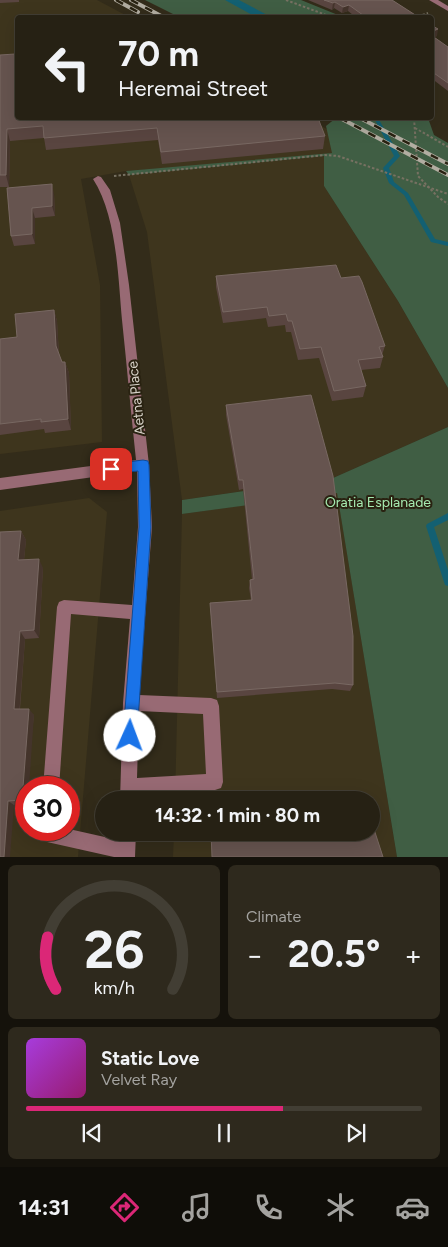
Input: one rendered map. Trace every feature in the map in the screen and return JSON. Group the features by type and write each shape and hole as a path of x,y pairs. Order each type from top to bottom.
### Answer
{"street":[{"path":"433,0 448,10"},
{"name":"Aetna Place","path":"98,179 105,190 115,223 124,285 143,465 145,527 131,702 128,791"},
{"path":"0,484 143,465"},
{"path":"52,776 64,608 137,612"},
{"path":"131,702 211,706 215,782 144,791"},
{"path":"77,841 126,854 127,841"}],"path":[{"path":"286,0 326,15"},
{"path":"414,120 418,176 438,197 448,204"},
{"path":"414,128 448,146"},
{"path":"98,179 123,174 316,156 338,156 448,194"}],"shaded area":[{"path":"0,0 97,0 125,15 15,15 15,120 311,120 330,131 338,154 126,171 81,179 100,285 102,442 0,454"},
{"path":"324,156 324,186 398,301 448,388 448,427 333,478 182,500 147,232 129,175"},
{"path":"337,492 397,857 173,857 174,841 380,841 380,791 175,791 182,514"},
{"path":"89,498 107,512 80,833 80,776 15,776 15,841 79,841 78,857 0,857 0,511"}],"green space":[{"path":"145,0 301,0 338,15 175,15"},
{"path":"334,120 429,120 434,135 448,143 448,388 398,301 324,186 324,156 129,175 126,171 332,153 326,126"},
{"name":"Oratia Esplanade","path":"448,427 448,857 397,857 337,493 182,514 182,500 333,478"}],"water":[{"path":"225,0 239,0 267,15 252,15"}],"building":[{"path":"324,0 392,0 415,15 363,15 349,5 343,7 335,2"},
{"path":"434,37 448,47 448,83 434,73"},
{"path":"15,54 15,120 319,120 325,136 161,152 157,128 44,138 43,126 7,129 6,175 0,175 0,55"},
{"path":"52,184 52,206 32,208 32,234 11,236 7,188"},
{"path":"336,265 341,278 359,276 385,346 379,347 383,357 358,360 366,386 334,391 321,347 300,349 292,321 288,321 286,314 269,316 267,307 223,312 216,276"},
{"path":"54,310 56,346 62,362 65,362 68,419 41,422 41,419 0,424 0,339 17,337 15,314"},
{"path":"311,395 333,476 353,636 353,685 335,683 217,692 210,603 252,600 250,580 254,579 243,480 239,480 226,405"},
{"path":"21,531 18,560 39,559 34,630 20,631 14,709 29,709 24,776 15,776 15,800 8,801 4,857 0,857 0,532"},
{"path":"211,841 378,841 383,857 212,857"}],"waterway":[{"path":"377,120 397,156 386,168 392,183 406,194 433,241 448,244"},
{"path":"448,516 430,526 448,582"}],"railway":[{"path":"116,0 138,12"},
{"path":"131,0 159,15"},
{"path":"344,120 448,175"},
{"path":"364,120 448,164"}],"route":[{"path":"111,469 143,465 145,527 137,612 130,736"}]}
